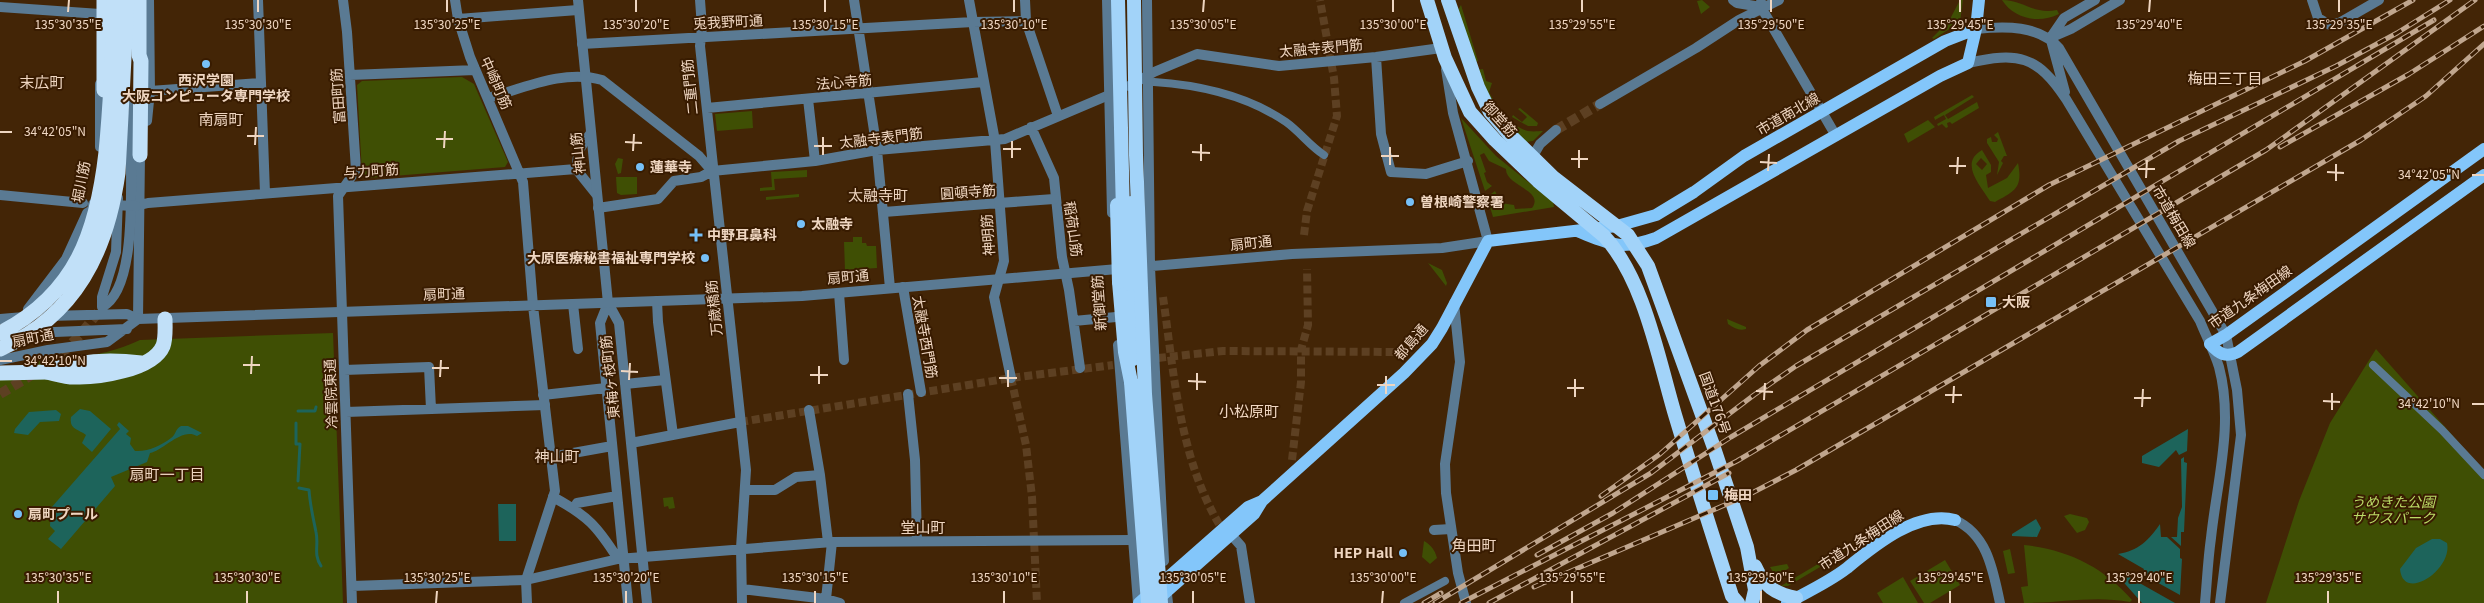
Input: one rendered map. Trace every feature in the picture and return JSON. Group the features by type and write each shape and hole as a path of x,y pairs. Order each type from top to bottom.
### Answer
{"highway":[{"path":"0,341 44,303 63,282 82,251 98,208 109,133 114,0"},
{"path":"1117,0 1124,282 1148,603"},
{"path":"1125,0 1130,284 1134,349 1131,382"},
{"path":"1134,0 1136,155 1145,394 1165,599"},
{"path":"1139,0 1147,345 1145,394"},
{"name":"御堂筋","path":"1427,0 1443,53 1470,112 1483,128 1538,181 1596,227"},
{"name":"御堂筋","path":"1450,0 1478,87 1490,112 1508,133 1553,177 1617,226"},
{"path":"0,341 31,332 65,303 84,278 103,241 114,200 138,1"},
{"path":"138,1 139,55 141,61 140,155"},
{"path":"102,7 106,152"},
{"name":"国道176号","path":"1617,226 1636,245 1656,283 1747,547 1755,590 1752,603"},
{"path":"1596,227 1613,246 1635,285 1732,596 1738,603"},
{"path":"0,373 76,371 143,363 159,353 164,345 165,319"},
{"path":"1747,547 1763,582 1791,601"}],"main road":[{"path":"1572,230 1613,246 1636,245 1663,234 1968,62 1976,29 1979,0"},
{"name":"市道南北線","path":"1596,227 1617,226 1640,221 1670,208 1737,161 1945,41 1976,29"},
{"name":"市道九条梅田線","path":"2230,356 2222,355 2210,344 2226,335 2484,149"},
{"path":"2230,356 2247,346 2484,175"},
{"name":"扇町通","path":"1488,241 1596,227"},
{"name":"都島通","path":"1138,603 1165,577 1228,530 1254,514 1262,501 1418,360 1438,336 1488,241"},
{"name":"市道九条梅田線","path":"1791,601 1846,568 1859,556 1914,523 1937,517 1955,520"},
{"name":"都島通","path":"1153,603 1165,599 1228,530"}],"street":[{"name":"堀川筋","path":"21,317 66,259 87,213 92,210 100,162 102,7 99,0"},
{"path":"121,0 118,228 114,264 102,298 102,307 109,304 117,290 128,252 131,228 131,130 139,55"},
{"path":"258,0 265,194"},
{"name":"富田町筋","path":"343,0 356,170 344,187"},
{"name":"中崎町筋","path":"455,0 458,19 475,70 520,173 532,306 556,491 526,580"},
{"name":"二重門筋","path":"700,0 701,37 712,171"},
{"path":"854,0 877,150 890,288"},
{"name":"神明筋","path":"969,0 995,141 1004,261 994,297 1011,378"},
{"path":"1025,0 1026,21 1058,116"},
{"name":"新御堂筋","path":"1107,0 1112,269 1138,603"},
{"path":"1147,0 1151,80 1150,267 1165,599"},
{"path":"1733,0 1737,3 1761,4 1779,0"},
{"path":"2066,99 2050,38 2064,18 2095,0"},
{"path":"1976,29 2000,27 2026,29 2050,38 2071,29 2120,0"},
{"path":"2312,0 2318,18 2330,25 2339,23 2380,0"},
{"path":"0,319 127,314 138,319 140,155 145,136 150,91 138,1"},
{"path":"1600,104 1761,4"},
{"path":"1761,4 1836,136"},
{"path":"458,19 578,5"},
{"name":"神山筋","path":"578,5 608,303"},
{"path":"0,7 102,7"},
{"name":"兎我野町通","path":"582,44 973,22 1026,21"},
{"name":"市道梅田線","path":"2050,38 2065,58 2226,335 2237,390 2241,435 2220,603"},
{"path":"1443,53 1453,113 1468,161 1488,241"},
{"name":"太融寺表門筋","path":"598,208 658,199 674,181 701,177 712,171 814,161 877,150 1005,139 1109,95 1151,80 1154,72 1197,54 1279,66 1443,53"},
{"path":"1376,57 1381,134 1391,172 1426,174 1468,161"},
{"path":"1968,62 1997,58 2023,59 2042,69 2050,76 2066,99 2200,321 2219,366 2224,393 2225,436 2210,538 2205,603"},
{"path":"350,75 475,70"},
{"path":"488,98 568,76 585,75 602,80 699,156 712,171"},
{"path":"1151,80 1193,85 1245,100 1287,122 1324,155"},
{"name":"法心寺筋","path":"707,108 984,82"},
{"path":"150,91 261,83"},
{"path":"808,99 814,161"},
{"name":"稲荷山筋","path":"1031,127 1054,178 1054,199 1080,368"},
{"path":"1533,156 1540,144 1556,130"},
{"path":"590,134 578,154 576,169 596,194"},
{"name":"与力町筋","path":"93,204 138,205 576,169"},
{"name":"万歳橋筋","path":"712,171 746,470 741,548 742,603"},
{"name":"冷雲院東通","path":"344,187 338,196 352,603"},
{"path":"0,195 82,203"},
{"name":"圓頓寺筋","path":"884,212 1054,199"},
{"name":"扇町通","path":"0,360 54,349 98,345 107,342 127,329 138,319 727,299 839,293 1299,253 1442,248 1488,241"},
{"name":"太融寺西門筋","path":"903,287 921,392"},
{"path":"839,293 844,360"},
{"path":"657,301 673,435"},
{"name":"東梅ヶ枝町筋","path":"608,303 619,322 647,603"},
{"name":"東梅ヶ枝町筋","path":"608,303 600,323 617,496 621,559 628,603"},
{"path":"1454,303 1460,362 1445,464 1446,494 1466,603"},
{"path":"573,304 578,349"},
{"path":"1074,321 1116,317"},
{"name":"扇町通","path":"0,341 29,333 127,329"},
{"path":"0,341 29,333"},
{"path":"2373,365 2442,430 2484,475"},
{"path":"344,370 429,367 431,409"},
{"path":"625,384 665,380"},
{"path":"346,412 431,409 544,400 606,388"},
{"path":"908,394 915,460 917,541"},
{"path":"809,410 830,542 826,599"},
{"path":"631,443 740,422"},
{"path":"551,457 612,446"},
{"path":"746,490 775,490 796,477 820,475"},
{"path":"574,508 577,502 617,496"},
{"path":"553,497 574,508 599,529 621,559"},
{"path":"1955,520 1970,529 1984,546 1990,561 2000,603"},
{"path":"1434,530 1451,528"},
{"path":"1228,530 1241,546 1250,603"},
{"path":"352,586 526,580 621,559 830,542 1132,540"},
{"path":"526,580 527,603"},
{"path":"1404,603 1445,581"},
{"path":"742,588 826,599 840,603"}],"green space":[{"path":"1702,0 1710,7 1701,14 1697,1"},
{"path":"1960,0 1963,0 1960,22 1934,39 1932,38 1949,21"},
{"path":"2002,0 2017,2 2041,11 2057,10 2059,14 2043,19 2028,18 2013,12"},
{"path":"1461,5 1478,61 1475,62 1458,10"},
{"path":"1483,69 1486,81 1492,83 1489,92 1505,116 1521,129 1543,131 1533,141 1526,142 1497,109 1477,70"},
{"path":"462,77 474,84 508,162 505,167 368,178 362,173 357,85 362,81"},
{"path":"1972,95 1974,97 1945,115 1948,119 1977,102 1979,108 1952,124 1950,122 1947,123 1948,127 1946,128 1942,124 1938,126 1937,124 1946,119 1944,115 1935,120 1934,117"},
{"path":"1520,108 1538,123 1537,126 1528,126 1512,117 1513,115 1522,122 1527,117 1518,109"},
{"path":"752,111 753,128 717,131 715,114"},
{"path":"1461,118 1496,156 1553,202 1554,207 1493,217 1487,197 1495,191 1501,203 1514,205 1515,209 1532,208 1535,202 1529,192 1511,180 1507,175 1506,169 1489,161 1484,153 1480,155 1486,172 1484,173 1487,182 1492,186 1485,191"},
{"path":"1928,120 1935,127 1908,143 1904,134"},
{"path":"1998,132 2007,156 2004,156 2001,161 2003,163 1997,175 1999,162 1987,143 1987,139 1991,137 1992,142 1997,142 1998,139 1994,135"},
{"path":"1982,150 1991,165 1991,172 1986,175 1988,188 2007,178 2018,163 2019,178 2016,188 1995,202 1990,201 1977,181 1972,168 1972,161 1975,155","holes":["1981,158 1987,164 1982,170 1976,164"]},
{"path":"618,158 623,159 621,173 618,174 615,164"},
{"path":"807,170 807,177 774,179 775,190 760,191 760,188 772,187 771,172"},
{"path":"616,177 637,177 637,194 621,195 617,193"},
{"path":"799,194 799,197 766,200 766,197"},
{"path":"853,237 862,237 862,243 866,243 867,246 876,246 877,268 845,270 844,242 853,242"},
{"path":"1428,263 1442,270 1447,283 1446,286"},
{"path":"1727,319 1746,327 1746,329 1732,327 1728,324"},
{"path":"333,333 343,603 0,603 0,371 41,361 42,363 69,360 72,357 98,354 124,347 140,340"},
{"name":"うめきた公園 サウスパーク","path":"2376,349 2484,471 2484,603 2266,603 2299,501 2330,423"},
{"path":"673,497 675,508 669,509 668,506 664,507 663,498"},
{"path":"2070,514 2087,518 2089,522 2085,530 2077,533 2064,516"},
{"path":"1424,541 1429,544 1437,558 1430,564 1422,557"},
{"path":"1855,542 1837,557 1788,586 1781,586"},
{"path":"2024,545 2056,551 2084,562 2109,578 2132,600 2130,602 2090,599 2024,603 2021,587 2028,586"},
{"path":"2010,549 2015,573 2008,574 2003,551"},
{"path":"1945,560 1960,585 1930,603 1924,603 1910,581"},
{"path":"1787,564 1789,568 1780,574 1773,572 1770,567"},
{"path":"1903,577 1918,603 1883,603 1877,593"}],"water":[{"path":"80,409 90,411 111,429 92,452 82,443 86,435 75,429 71,424 71,417"},
{"path":"56,410 61,414 59,421 40,422 28,435 14,433 15,429 29,412"},
{"path":"119,422 129,431 126,434 131,438 130,444 135,451 154,448 173,437 181,426 188,426 202,433 197,436 185,434 150,453 147,462 111,477 115,486 61,549 48,539 55,531 50,526 51,508 120,429 117,425"},
{"path":"2188,429 2187,451 2179,455 2176,450 2159,467 2142,463 2142,456"},
{"path":"2184,457 2184,462 2187,463 2184,532 2181,532 2181,546 2171,537 2177,537 2178,518 2182,507 2181,459"},
{"path":"498,504 516,504 516,541 499,541"},
{"path":"2036,519 2041,528 2037,537 2012,536 2012,534"},
{"path":"2160,524 2161,537 2167,537 2180,549 2180,558 2182,559 2180,595 2142,574 2144,569 2118,554 2125,553 2142,544"},
{"path":"2432,539 2440,539 2447,543 2447,553 2443,563 2427,579 2418,583 2409,583 2403,579 2400,569 2416,548"},
{"path":"2120,572 2175,603 2142,603 2118,576"}],"waterway":[{"path":"298,411 315,411 316,407"},
{"path":"296,423 296,444 300,444 298,481"},
{"path":"299,488 309,490 317,537 317,557 321,566"}],"tunnel":[{"path":"1304,235 1307,211 1337,116 1334,78 1320,0"},
{"path":"1556,130 1600,104"},
{"path":"1292,460 1301,382 1301,350 1308,325 1307,269"},
{"path":"1163,297 1175,384 1187,442 1195,471 1219,524"},
{"path":"51,364 80,335 100,310"},
{"path":"1158,358 1223,351 1404,352"},
{"path":"740,422 1011,378 1113,365"},
{"path":"0,394 35,373"},
{"path":"1011,378 1026,445 1032,497 1037,603"}],"railway":[{"path":"1601,496 1660,454 1759,366 1807,330 2049,185 2305,61 2413,0"},
{"path":"1435,603 1651,473 1754,395 1796,366 2179,141 2336,66 2397,33 2450,0"},
{"path":"1461,603 1737,461 2266,150 2475,0"},
{"path":"1537,555 1613,513 1731,437 2434,20"},
{"path":"2280,147 2409,74 2484,26"},
{"path":"1534,587 1748,495 1796,470 2361,140 2426,96 2484,44"},
{"path":"1489,603 1729,473"},
{"path":"1424,603 1441,593"}],"place":[{"name":"西沢学園 大阪コンピュータ専門学校","path":"206,64"},
{"name":"蓮華寺","path":"640,167"},
{"name":"曽根崎警察署","path":"1410,202"},
{"name":"太融寺","path":"801,224"},
{"name":"中野耳鼻科","path":"696,235"},
{"name":"大原医療秘書福祉専門学校","path":"705,258"},
{"name":"大阪","path":"1991,302"},
{"name":"梅田","path":"1713,495"},
{"name":"扇町プール","path":"18,514"},
{"name":"HEP Hall","path":"1403,553"}],"district":[{"name":"梅田三丁目","path":"2225,79"},
{"name":"末広町","path":"42,83"},
{"name":"南扇町","path":"221,120"},
{"name":"太融寺町","path":"878,196"},
{"name":"小松原町","path":"1249,412"},
{"name":"神山町","path":"557,457"},
{"name":"扇町一丁目","path":"167,475"},
{"name":"堂山町","path":"923,528"},
{"name":"角田町","path":"1474,546"}]}
